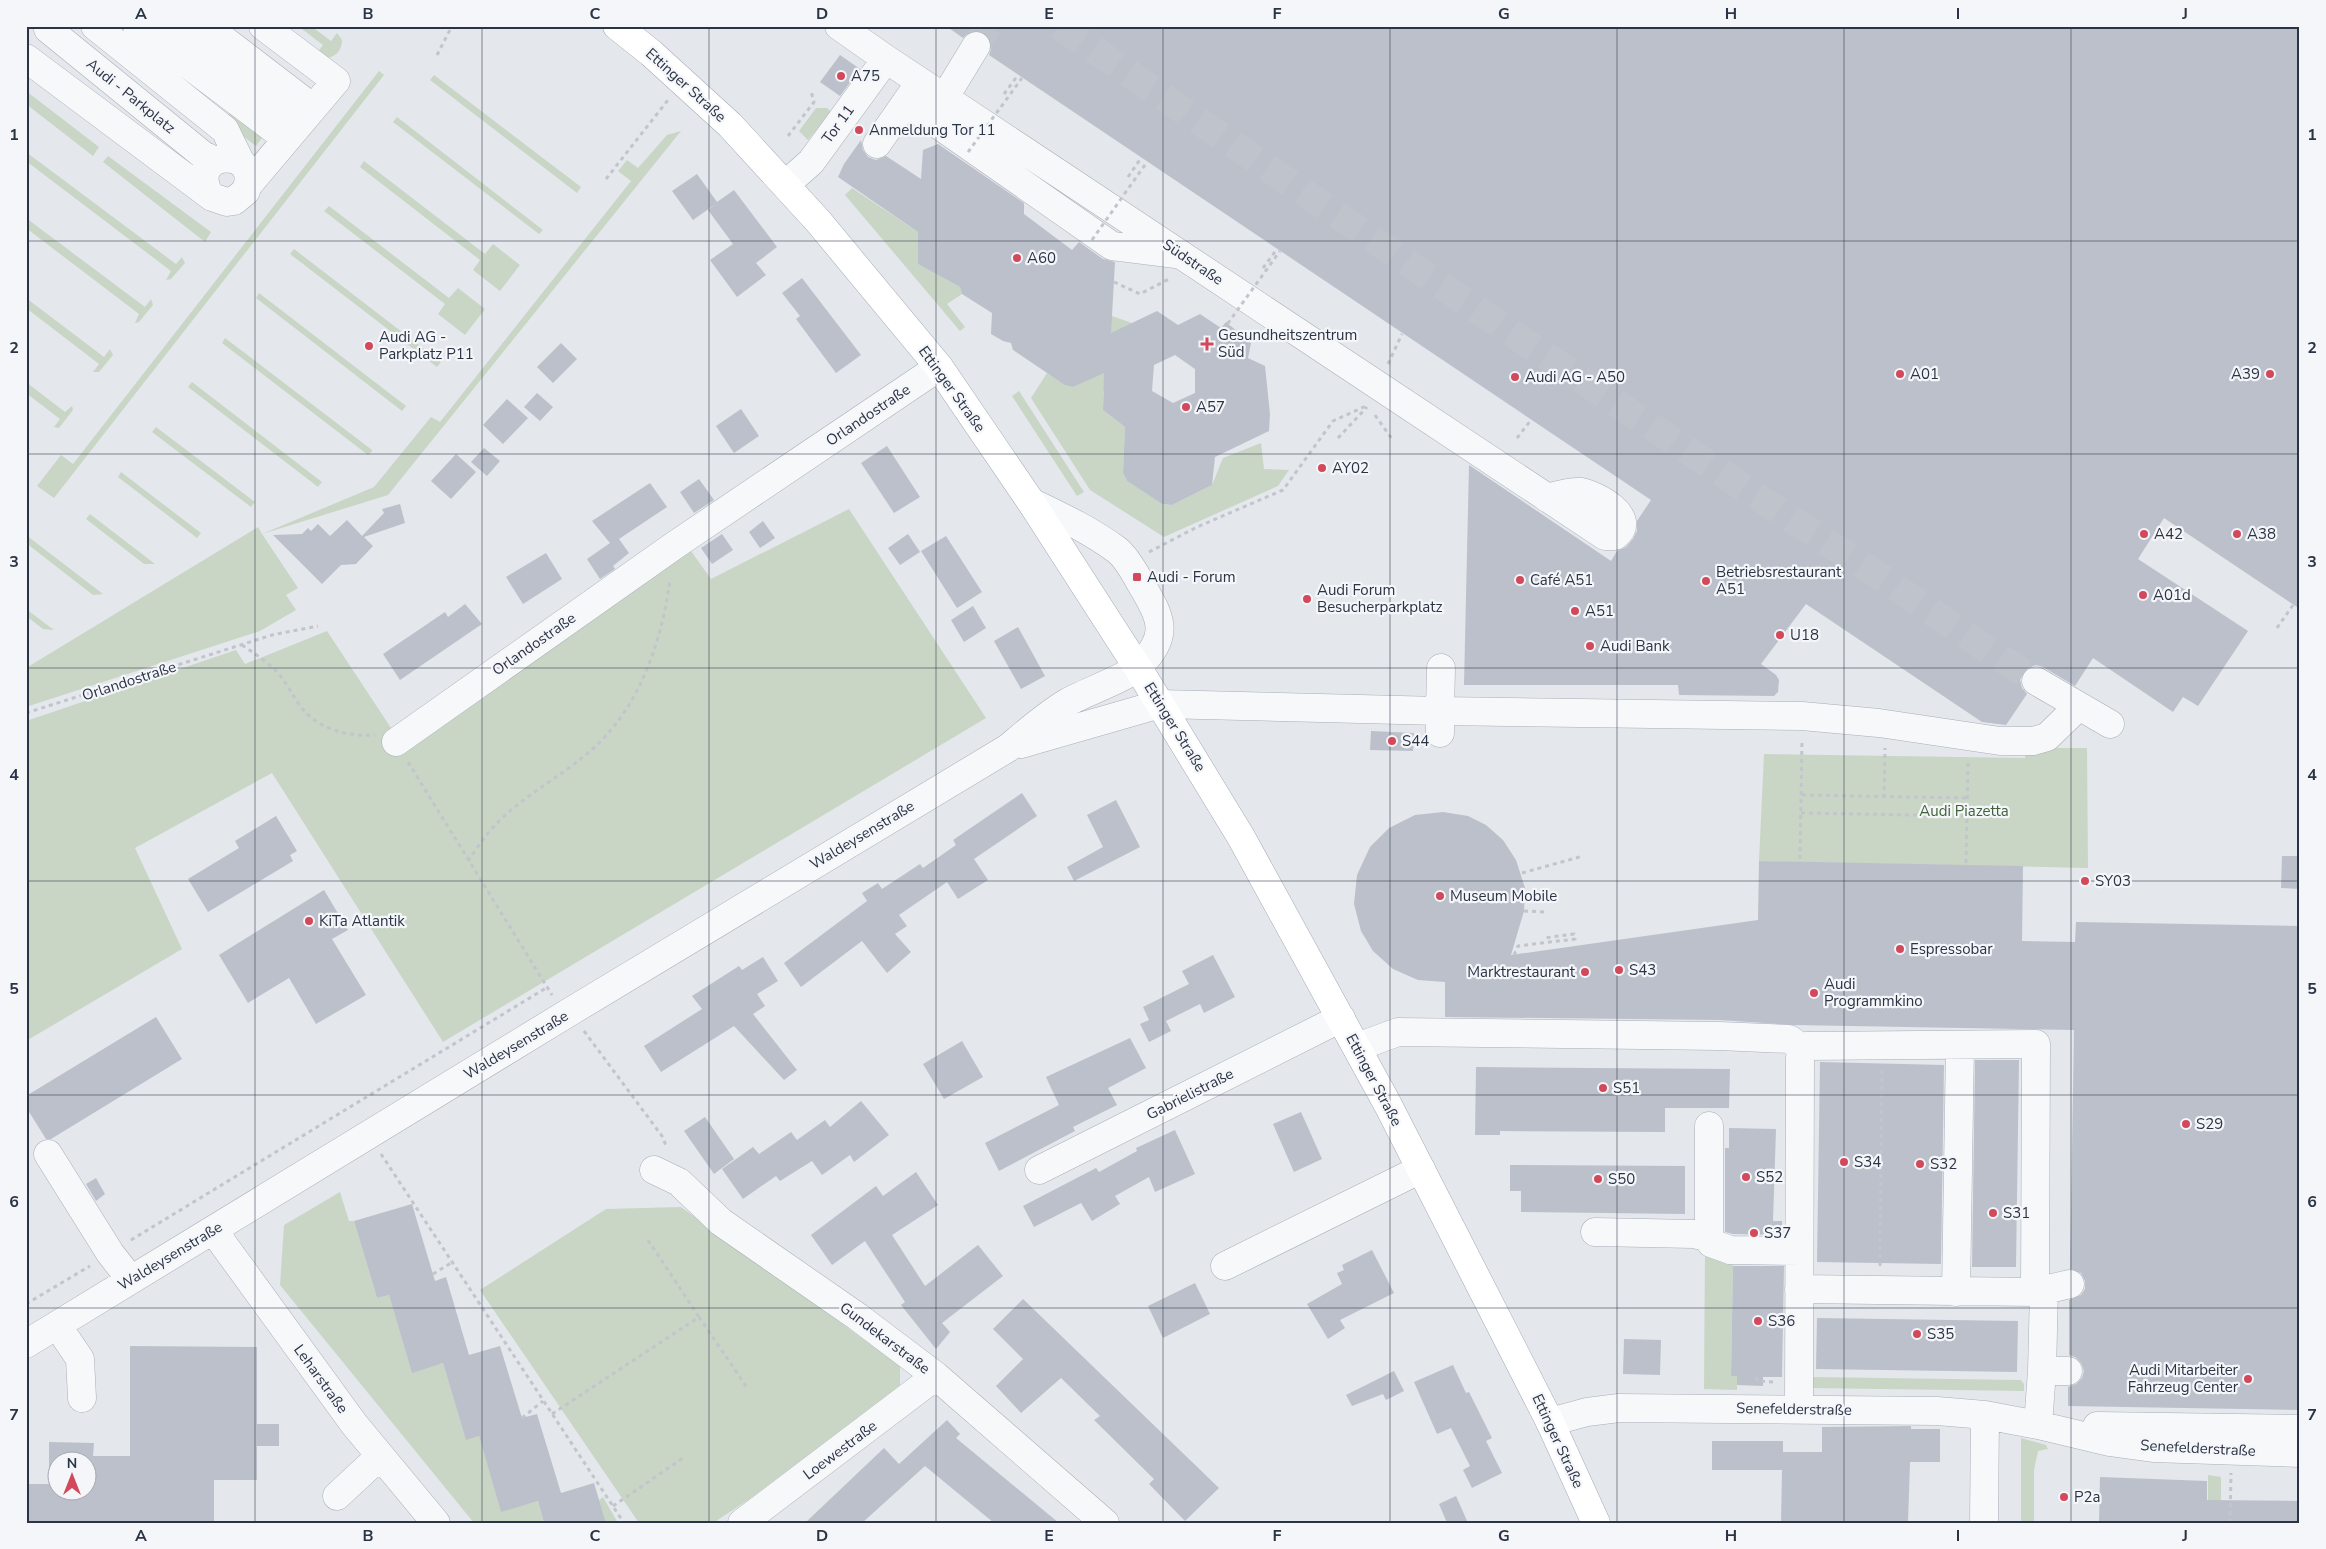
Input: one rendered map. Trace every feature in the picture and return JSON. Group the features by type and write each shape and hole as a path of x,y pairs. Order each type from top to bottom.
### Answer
{"main road":[{"name":"Ettinger Straße","path":"617,26 652,54 730,125 786,184 939,367 1031,502 1138,668 1241,836 1421,1169 1550,1422 1596,1523"}],"street":[{"path":"95,26 221,126 230,137 228,166 204,179 208,192"},
{"path":"137,26 293,132"},
{"path":"171,26 293,132"},
{"path":"206,26 293,132"},
{"name":"Audi - Parkplatz","path":"160,159 186,167 228,166 293,132 336,81 263,26"},
{"name":"Südstraße","path":"839,26 886,59 913,92 945,96 1190,260 1372,395 1547,498"},
{"name":"Audi - Parkplatz","path":"44,44 203,155 228,166 246,191 234,201 219,201 160,159 44,44"},
{"path":"945,96 976,46"},
{"name":"Tor 11","path":"786,184 811,162 886,59"},
{"path":"877,144 913,92 1112,246 1190,260"},
{"name":"Orlandostraße","path":"388,739 939,367"},
{"path":"1031,502 1081,527 1119,551 1137,577 1159,615 1161,624 1158,641 1138,668"},
{"name":"Waldeysenstraße","path":"26,1344 568,1013 1008,748 1043,718 1068,702 1138,668"},
{"path":"1440,722 1441,668"},
{"path":"2036,681 2110,724"},
{"name":"Waldeysenstraße","path":"1008,748 1160,704 1440,722 1802,716 1879,723 2000,741 2033,741 2047,737 2079,706"},
{"name":"Gabrielistraße","path":"1039,1170 1341,1018"},
{"path":"1356,1047 1398,1032 1470,1032 1789,1039 1803,1048"},
{"path":"1956,1292 1960,1044"},
{"path":"1803,1048 1806,1046 1825,1045 2036,1044 2039,1291 2055,1372 2038,1425"},
{"path":"1800,1409 1800,1058 1803,1048"},
{"path":"1709,1126 1709,1238"},
{"path":"48,1154 110,1253 131,1280"},
{"path":"1225,1266 1421,1169"},
{"name":"Gundekarstraße","path":"654,1170 679,1182 721,1222 858,1317 936,1376 1105,1523"},
{"name":"Leharstraße","path":"213,1230 354,1424 436,1523"},
{"path":"1594,1232 1694,1234 1709,1238 1716,1247 1730,1250 1800,1251"},
{"path":"1799,1289 1956,1292 2039,1291 2070,1284"},
{"path":"57,1325 80,1359 82,1398"},
{"name":"Loewestraße","path":"742,1523 936,1376"},
{"name":"Senefelderstraße","path":"1550,1422 1587,1412 1619,1408 1937,1411 1985,1415 2038,1425 2109,1442 2154,1448 2300,1452"},
{"path":"1984,1523 1985,1415"},
{"name":"Senefelderstraße","path":"2038,1425 2300,1429"},
{"path":"337,1496 380,1456"}],"path":[{"path":"437,55 452,26"},
{"path":"1004,94 1018,75"},
{"path":"968,152 1022,78"},
{"path":"788,136 814,102 811,92"},
{"path":"606,179 668,100"},
{"path":"1128,177 1141,158"},
{"path":"1092,240 1147,162"},
{"path":"1223,330 1278,250 1263,268"},
{"path":"1114,282 1140,294 1190,260"},
{"path":"1338,438 1372,395 1402,334"},
{"path":"1372,395 1392,439"},
{"path":"1144,554 1283,490 1333,421 1372,395"},
{"path":"1517,438 1531,420"},
{"path":"468,861 497,822 599,743 620,720 635,692 662,627 675,545"},
{"path":"2277,628 2293,605"},
{"name":"Orlandostraße","path":"26,713 272,636 318,626"},
{"path":"242,645 274,669 302,708 316,720 333,730 350,735 388,739 468,861 546,988 589,1038 662,1136 679,1182"},
{"path":"1800,859 1802,754"},
{"path":"1884,798 1886,756"},
{"path":"1966,863 1968,757"},
{"path":"1802,795 1884,798 1967,798"},
{"path":"1801,813 1967,816"},
{"path":"1522,873 1583,856"},
{"path":"1524,911 1546,912"},
{"path":"1514,955 1518,946 1575,939 1574,934 1544,938"},
{"path":"26,1304 546,988"},
{"path":"1880,1272 1882,1064"},
{"path":"369,1135 624,1523"},
{"path":"648,1240 748,1389"},
{"path":"433,1274 452,1262"},
{"path":"552,1414 699,1317"},
{"path":"522,1418 543,1401"},
{"path":"613,1506 682,1458"},
{"path":"2230,1523 2231,1467"},
{"path":"596,1489 601,1488"}],"green space":[{"path":"117,26 132,26 264,135 256,146 223,121 230,113"},
{"path":"298,26 311,26 331,41 337,33 342,40 340,49 334,56 328,58 317,53 323,45"},
{"path":"379,71 384,75 54,498 37,486 61,455 73,464"},
{"path":"434,75 581,187 577,193 430,80"},
{"path":"26,91 99,147 93,156 26,104"},
{"path":"816,108 827,108 831,112 808,140 799,131"},
{"path":"397,117 543,230 539,234 393,122"},
{"path":"681,131 388,495 262,534 374,487 431,417 440,422 631,181 618,171 627,160 638,168 667,135"},
{"path":"26,152 176,264 182,257 185,263 171,279 166,280 171,271 26,161"},
{"path":"108,156 211,232 205,242 103,162"},
{"path":"364,161 485,254 493,244 520,265 500,291 473,270 480,260 360,167"},
{"path":"852,188 918,232 918,264 960,287 962,294 947,304 965,327 960,331 845,195"},
{"path":"329,206 449,298 458,288 485,309 465,335 438,314 445,304 324,211"},
{"path":"26,218 145,307 151,299 153,305 139,322 135,323 139,314 26,228"},
{"path":"294,249 441,362 437,367 290,254"},
{"path":"259,293 406,406 402,411 256,298"},
{"path":"26,298 104,357 110,349 113,355 99,372 93,372 99,364 26,308"},
{"path":"1112,316 1132,323 1106,390 1103,391 1103,410 1125,427 1123,473 1127,481 1162,504 1172,505 1212,485 1223,458 1261,443 1264,469 1289,470 1278,486 1164,537 1090,490 1031,398 1047,373 1073,387 1098,375 1099,325"},
{"path":"225,338 372,451 368,455 222,343"},
{"path":"26,382 65,412 72,406 73,410 59,428 54,427 60,419 26,393"},
{"path":"192,382 322,482 318,487 188,387"},
{"path":"1019,391 1084,492 1077,496 1012,396"},
{"path":"156,427 255,502 251,507 152,432"},
{"path":"121,472 201,533 197,538 118,477"},
{"path":"849,509 986,718 443,1042 272,773 135,848 182,949 26,1041 26,721 236,650 245,664 327,631 393,731 679,534 711,579"},
{"path":"90,514 155,564 144,564 86,519"},
{"path":"258,527 298,588 286,595 296,610 260,631 26,707 26,668"},
{"path":"26,535 103,594 93,595 26,543"},
{"path":"26,609 54,630 43,629 26,616"},
{"name":"Audi Piazetta","path":"2026,748 2087,748 2088,868 1759,861 1764,754 2025,758"},
{"path":"340,1192 349,1221 354,1221 377,1298 389,1295 412,1372 443,1363 466,1439 479,1436 501,1511 538,1501 544,1523 474,1523 280,1285 284,1225"},
{"path":"681,1207 900,1366 900,1385 748,1500 713,1523 639,1523 480,1290 606,1209"},
{"path":"1705,1247 1724,1263 1733,1265 1731,1376 1737,1376 1737,1390 1704,1389"},
{"path":"1813,1377 2021,1380 2024,1384 2024,1391 1811,1388"},
{"path":"2021,1438 2046,1445 2048,1449 2038,1451 2034,1470 2034,1523 2021,1523"},
{"path":"2208,1475 2221,1477 2221,1523 2208,1523"},
{"path":"603,1497 618,1523 606,1523 599,1500"}],"building":[{"name":"A01","path":"946,26 2300,26 2300,609 2164,518 2138,559 2248,631 2198,706 2183,697 2173,712 2093,658 2075,686 2043,667 2036,665 2028,668 2022,674 2020,680 2022,688 2027,694 2006,725 1982,722 1806,604 1761,664 1776,675 1779,680 1778,692 1774,696 1679,695 1678,685 1464,685 1469,465 1611,561 1617,551 1626,547 1633,539 1637,531 1637,521 1651,500 989,55 992,46 990,39 984,33 976,30 969,32 963,38"},
{"name":"A75","path":"840,55 860,69 840,96 820,82"},
{"path":"861,140 863,150 868,157 876,160 886,156 921,179 923,150 938,144 1024,203 1024,214 1072,250 1079,242 1103,259 1115,262 1111,333 1157,311 1178,325 1200,314 1221,328 1226,322 1251,343 1248,358 1265,366 1270,414 1269,431 1215,457 1212,485 1172,505 1162,504 1127,481 1123,473 1125,427 1103,410 1104,373 1073,387 1065,385 1013,350 1011,343 991,334 992,313 962,294 960,287 918,264 918,232 838,177 844,164","holes":["1175,355 1195,369 1195,393 1173,403 1152,391 1154,365"]},
{"path":"697,174 717,202 734,190 777,247 756,263 766,275 737,297 710,260 733,244 708,210 717,203 693,220 672,191"},
{"path":"802,278 861,355 836,373 796,319 800,316 782,293"},
{"path":"561,343 577,359 553,383 537,367"},
{"path":"537,393 553,407 540,421 524,407"},
{"path":"507,399 528,418 503,444 483,425"},
{"path":"741,409 759,436 734,453 716,426"},
{"path":"887,446 920,497 894,513 861,463"},
{"path":"484,448 500,461 487,476 471,462"},
{"path":"456,454 476,472 451,499 431,481"},
{"path":"699,479 714,500 694,513 680,492"},
{"path":"650,483 667,507 619,539 629,553 613,566 615,569 600,579 587,559 610,543 592,521"},
{"path":"400,504 405,523 364,537 373,546 356,564 341,565 322,584 273,535 302,534 308,528 311,531 318,524 330,536 347,520 362,536 384,513 382,509"},
{"path":"763,521 775,538 760,548 749,532"},
{"path":"722,534 733,550 712,564 701,548"},
{"path":"908,534 920,552 900,565 888,548"},
{"path":"946,536 982,592 957,608 921,551"},
{"path":"546,553 562,579 523,604 506,577"},
{"path":"465,604 482,624 400,680 383,654 445,612 448,617"},
{"path":"973,606 986,628 964,642 951,620"},
{"path":"1018,627 1045,676 1021,689 994,641"},
{"name":"S44","path":"1371,731 1414,733 1413,751 1370,750"},
{"path":"1022,793 1037,816 974,859 988,880 958,899 947,882 899,915 907,926 895,934 911,952 887,973 862,941 801,987 784,963 867,901 862,893 878,883 882,889 920,864 923,868 956,845 953,840"},
{"path":"1116,800 1140,847 1074,881 1067,867 1103,847 1087,815"},
{"path":"1443,812 1468,816 1486,825 1503,840 1516,860 1525,888 1524,911 1511,955 1758,920 1759,861 2023,866 2022,941 2075,942 2076,922 2300,926 2300,1410 2068,1406 2068,1387 2076,1384 2082,1378 2084,1371 2081,1363 2075,1357 2069,1355 2069,1300 2081,1295 2085,1289 2085,1281 2081,1273 2070,1269 2074,1030 1794,1025 1719,1020 1445,1017 1445,982 1418,980 1393,969 1373,951 1361,931 1354,904 1357,875 1370,847 1389,828 1415,815"},
{"path":"276,816 297,851 290,855 293,861 208,912 188,879 239,848 235,841"},
{"path":"2282,856 2300,856 2300,889 2281,888"},
{"name":"KiTa Atlantik","path":"324,890 348,930 332,939 366,995 316,1024 289,978 248,1003 219,955"},
{"path":"1213,955 1235,997 1204,1013 1200,1004 1166,1021 1171,1031 1149,1042 1140,1024 1149,1020 1143,1007 1189,984 1182,971"},
{"path":"763,957 778,981 757,994 765,1006 753,1014 797,1070 784,1080 734,1026 661,1072 644,1046 702,1009 692,996 739,966 742,970"},
{"path":"156,1017 182,1059 51,1139 46,1139 26,1107 26,1096"},
{"path":"1130,1038 1146,1068 1108,1088 1117,1105 1073,1127 1075,1131 999,1171 985,1143 1059,1105 1046,1077"},
{"path":"962,1041 983,1077 944,1099 923,1064"},
{"name":"S31","path":"1975,1060 2019,1060 2016,1267 1972,1267"},
{"path":"1820,1062 1944,1065 1941,1264 1817,1262"},
{"name":"S51","path":"1476,1067 1730,1069 1729,1108 1665,1108 1665,1132 1500,1131 1500,1135 1475,1135"},
{"path":"861,1101 889,1135 854,1162 850,1155 822,1175 812,1161 780,1181 776,1176 743,1199 722,1169 753,1147 759,1154 791,1132 797,1140 825,1120 830,1127"},
{"path":"1301,1112 1322,1159 1294,1172 1273,1124"},
{"path":"705,1117 734,1159 714,1174 684,1131"},
{"name":"S52","path":"1729,1128 1776,1129 1773,1221 1782,1221 1782,1235 1733,1234 1725,1232 1725,1148 1729,1148"},
{"path":"1175,1130 1195,1174 1155,1192 1149,1177 1115,1196 1120,1204 1092,1221 1081,1203 1034,1227 1023,1206 1096,1168 1099,1172 1137,1151 1136,1148"},
{"name":"S50","path":"1510,1165 1685,1166 1685,1214 1521,1212 1521,1191 1510,1191"},
{"path":"916,1172 938,1205 892,1235 925,1286 978,1245 1003,1276 942,1323 950,1332 936,1349 901,1305 905,1302 865,1241 832,1265 811,1235 876,1186 883,1196"},
{"path":"96,1178 105,1194 96,1201 86,1184"},
{"path":"412,1204 435,1281 446,1277 469,1355 500,1346 522,1418 537,1414 561,1493 594,1483 606,1523 544,1523 538,1501 501,1512 479,1436 466,1440 443,1363 412,1373 389,1295 377,1298 354,1221"},
{"path":"1372,1250 1394,1293 1340,1320 1345,1328 1328,1339 1307,1304 1342,1284 1337,1273 1344,1270 1342,1265"},
{"name":"S36","path":"1733,1266 1784,1266 1782,1377 1763,1377 1763,1386 1737,1385 1737,1376 1731,1376"},
{"path":"1195,1283 1210,1314 1163,1338 1148,1306"},
{"path":"1023,1299 1219,1488 1185,1521 1149,1484 1154,1479 1094,1420 1100,1416 1061,1378 1021,1413 996,1386 1023,1359 993,1329"},
{"name":"S35","path":"1817,1318 2018,1321 2017,1372 1816,1369"},
{"path":"1624,1339 1661,1340 1660,1375 1623,1374"},
{"path":"130,1346 257,1347 257,1424 279,1424 279,1446 257,1446 257,1480 214,1480 214,1523 26,1523 26,1484 48,1484 48,1502 98,1502 98,1456 130,1456"},
{"path":"1453,1365 1466,1393 1469,1392 1492,1438 1486,1441 1502,1473 1472,1488 1463,1470 1470,1466 1451,1428 1437,1434 1414,1382"},
{"path":"1394,1371 1404,1391 1386,1400 1383,1394 1352,1406 1346,1395"},
{"path":"947,1420 960,1434 956,1438 1059,1523 994,1523 925,1466 862,1523 805,1523 884,1448 899,1464"},
{"path":"1911,1426 1911,1429 1940,1429 1940,1462 1910,1462 1908,1523 1781,1523 1782,1470 1712,1470 1712,1441 1783,1441 1783,1452 1822,1452 1822,1427"},
{"path":"49,1442 94,1443 93,1452 49,1452"},
{"path":"2100,1477 2207,1481 2207,1500 2300,1501 2300,1523 2099,1523"},
{"path":"1456,1496 1468,1523 1447,1523 1439,1504"}],"tunnel":[{"path":"976,46 988,26"},
{"path":"1059,26 1543,354 1992,653 2045,686"}],"place":[{"name":"A75","path":"841,76"},
{"name":"Anmeldung Tor 11","path":"859,130"},
{"name":"A60","path":"1017,258"},
{"name":"Gesundheitszentrum Süd","path":"1207,344"},
{"name":"Audi AG - Parkplatz P11","path":"369,346"},
{"name":"A01","path":"1900,374"},
{"name":"A39","path":"2270,374"},
{"name":"Audi AG - A50","path":"1515,377"},
{"name":"A57","path":"1186,407"},
{"name":"AY02","path":"1322,468"},
{"name":"A42","path":"2144,534"},
{"name":"A38","path":"2237,534"},
{"name":"Audi - Forum","path":"1137,577"},
{"name":"Café A51","path":"1520,580"},
{"name":"Betriebsrestaurant A51","path":"1706,581"},
{"name":"A01d","path":"2143,595"},
{"name":"Audi Forum Besucherparkplatz","path":"1307,599"},
{"name":"A51","path":"1575,611"},
{"name":"U18","path":"1780,635"},
{"name":"Audi Bank","path":"1590,646"},
{"name":"S44","path":"1392,741"},
{"name":"SY03","path":"2085,881"},
{"name":"Museum Mobile","path":"1440,896"},
{"name":"KiTa Atlantik","path":"309,921"},
{"name":"Espressobar","path":"1900,949"},
{"name":"S43","path":"1619,970"},
{"name":"Marktrestaurant","path":"1585,972"},
{"name":"Audi Programmkino","path":"1814,993"},
{"name":"S51","path":"1603,1088"},
{"name":"S29","path":"2186,1124"},
{"name":"S34","path":"1844,1162"},
{"name":"S32","path":"1920,1164"},
{"name":"S52","path":"1746,1177"},
{"name":"S50","path":"1598,1179"},
{"name":"S31","path":"1993,1213"},
{"name":"S37","path":"1754,1233"},
{"name":"S36","path":"1758,1321"},
{"name":"S35","path":"1917,1334"},
{"name":"Audi Mitarbeiter Fahrzeug Center","path":"2248,1379"},
{"name":"P2a","path":"2064,1497"}]}
